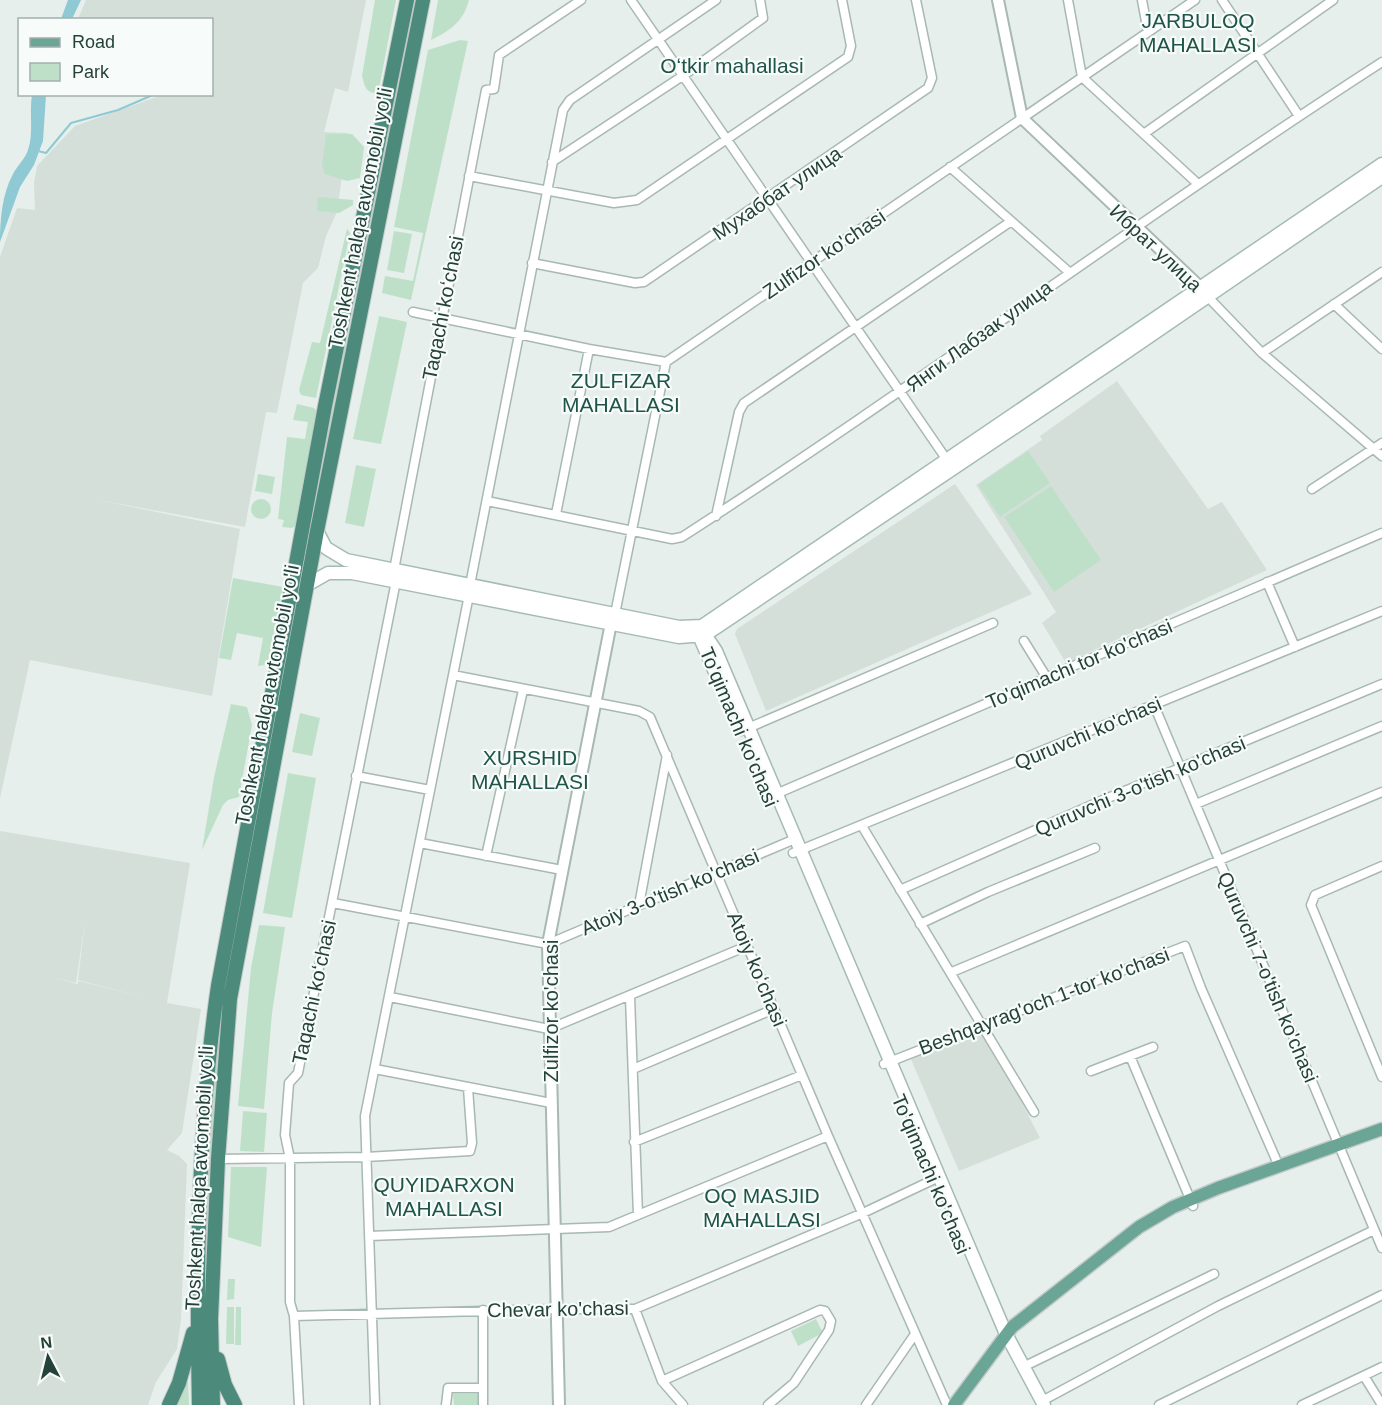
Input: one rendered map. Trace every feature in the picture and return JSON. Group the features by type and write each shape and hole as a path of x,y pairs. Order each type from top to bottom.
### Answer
{"highway":[{"name":"Toshkent halqa avtomobil yo'li","path":"199,1405 197,1319 209,1048 223,952 273,677 407,0"},
{"name":"Toshkent halqa avtomobil yo'li","path":"213,1405 211,1319 218,1159 230,999 317,531 358,335 423,0"},
{"path":"350,284 367,287"},
{"path":"340,331 358,335"},
{"path":"273,677 289,680"},
{"path":"169,1405 179,1383 197,1319"},
{"path":"211,1319 221,1373 235,1405"}],"main road":[{"path":"1204,292 1382,164"},
{"path":"317,531 322,544 330,552 361,569 613,619 679,627 702,633 1204,292 1382,177"},
{"path":"307,585 328,573 361,569"},
{"name":"To'qimachi ko'chasi","path":"702,633 1006,1338 1043,1403"},
{"name":"To'qimachi ko'chasi","path":"744,729 776,794 794,847"},
{"path":"1192,1202 1342,1148 1382,1129"},
{"path":"954,1405 1006,1338 1139,1235 1192,1202 1278,1164 1382,1137"},
{"path":"963,1405 1006,1338"}],"street":[{"name":"Taqachi koʻchasi","path":"299,1405 294,1316 290,1302 290,1159 285,1135 289,1083 298,1073 333,903 441,318 486,90 494,89 499,55 581,0"},
{"path":"631,0 902,391 950,464"},
{"path":"375,1405 365,1116 487,501 545,190 566,104 716,0"},
{"path":"552,162 684,75 763,18 760,0"},
{"path":"469,176 614,202 631,201 727,139 850,54 851,46 842,0"},
{"name":"Мухаббат улица","path":"532,263 635,283 644,282 768,200 928,88 932,78 916,0"},
{"path":"998,0 1022,118"},
{"path":"1068,0 1082,77 1198,184"},
{"path":"1142,0 1148,32"},
{"name":"Zulfizor ko'chasi","path":"559,1405 548,944 595,703 666,362 1194,0"},
{"path":"1222,0 1299,116"},
{"path":"1145,133 1333,0"},
{"name":"Янги Лабзак улица","path":"487,501 677,539 716,516 902,391 1068,272 1382,62"},
{"name":"Ибрат улица","path":"1022,118 1204,292 1262,353 1378,445 1382,456"},
{"path":"951,167 1068,272"},
{"path":"716,516 739,412 744,404 1010,222"},
{"path":"1262,353 1382,272"},
{"path":"1334,304 1382,349"},
{"path":"413,312 589,349 666,362"},
{"path":"556,514 589,349"},
{"path":"1312,489 1378,445"},
{"name":"To'qimachi tor ko'chasi","path":"776,794 1382,533"},
{"path":"1267,582 1295,647"},
{"name":"Quruvchi ko'chasi","path":"794,847 862,826 1382,611"},
{"path":"744,729 993,623"},
{"path":"1024,641 1047,678"},
{"name":"Atoiy koʻchasi","path":"453,675 647,714 667,754 828,1136 947,1405"},
{"name":"Quruvchi 3-o'tish ko'chasi","path":"900,890 1103,800 1382,684"},
{"path":"486,856 523,690"},
{"name":"Quruvchi 7-o'tish ko'chasi","path":"1154,705 1218,861 1342,1148 1382,1248"},
{"path":"1196,804 1382,726"},
{"path":"639,905 667,754"},
{"path":"356,776 430,790"},
{"path":"952,972 1382,792"},
{"path":"862,826 920,924 952,972 1034,1112"},
{"path":"420,843 562,870"},
{"name":"Atoiy 3-o'tish ko'chasi","path":"548,944 716,873 794,847"},
{"path":"920,924 988,892 1095,848"},
{"path":"1382,866 1315,895 1311,905 1382,1077"},
{"path":"333,903 548,944"},
{"path":"390,997 549,1029 630,997 747,946"},
{"name":"Beshqayrag'och 1-tor ko'chasi","path":"887,1063 1185,946 1278,1164"},
{"path":"630,997 638,1215"},
{"path":"633,1069 774,1009"},
{"path":"1091,1071 1153,1047"},
{"path":"1130,1056 1192,1202"},
{"path":"375,1069 551,1103"},
{"path":"634,1142 802,1075"},
{"path":"218,1159 366,1157 470,1151 472,1148 468,1088"},
{"path":"369,1236 604,1228 828,1136"},
{"name":"Chevar ko'chasi","path":"294,1316 483,1310 635,1310 863,1213 936,1179"},
{"path":"1043,1403 1218,1306 1374,1230"},
{"path":"1023,1368 1214,1274"},
{"path":"1159,1405 1382,1295"},
{"path":"483,1310 483,1405"},
{"path":"635,1310 663,1381 683,1405"},
{"path":"663,1381 820,1310 825,1311 830,1317 829,1330 794,1383 768,1405"},
{"path":"866,1405 915,1334"},
{"path":"1305,1404 1382,1367"},
{"path":"1364,1376 1382,1405"},
{"path":"446,1405 448,1388 483,1388"}],"shaded area":[{"path":"86,0 366,0 348,92 335,88 324,132 348,133 337,212 326,236 318,268 303,283 277,413 266,412 245,527 98,500 240,529 212,696 30,660 0,798 0,257 17,208 35,210 34,183 37,166 75,126 159,96 213,96 213,18 78,18"},
{"path":"1117,381 1208,509 1222,502 1267,570 1066,663 1042,623 1056,612 976,485 1042,440 1040,436"},
{"path":"955,484 1032,594 766,711 735,634 737,629"},
{"path":"0,831 190,863 167,1003 201,1009 182,1133 167,1150 179,1156 187,1164 181,1319 177,1349 156,1382 148,1405 0,1405","holes":["85,922 78,980 146,998 79,981 77,984 52,977 76,983"]},
{"path":"985,1031 1040,1138 959,1171 910,1057"}],"green space":[{"path":"375,0 396,0 378,94 366,88 362,76"},
{"path":"412,0 416,0 362,277 358,276"},
{"path":"438,0 469,0 460,20 445,33 431,40"},
{"path":"460,40 468,41 411,300 382,293 385,276 413,281 423,233 394,227 428,50"},
{"path":"326,134 352,134 364,147 360,178 347,181 325,174 322,166"},
{"path":"318,197 353,200 353,205 339,213 317,211"},
{"path":"347,229 350,233 316,398 301,395 299,390 312,342 320,343"},
{"path":"394,231 412,234 404,273 387,270"},
{"path":"379,316 407,322 381,444 353,439"},
{"path":"344,346 348,347 285,668 281,667"},
{"path":"297,404 314,408 319,413 297,525 292,528 282,527 284,520 278,519 287,437 305,439 308,422 293,420"},
{"path":"1028,451 1050,483 1000,517 978,485"},
{"path":"356,465 376,469 364,527 345,523"},
{"path":"258,474 275,477 272,494 255,491"},
{"path":"1051,486 1101,560 1054,592 1004,517"},
{"path":"257,499 265,499 271,505 271,513 265,519 257,519 251,513 251,505"},
{"path":"233,578 283,587 269,660 265,665 258,666 263,638 237,633 231,660 219,658"},
{"path":"277,694 280,694 237,926 218,1065 210,1192 207,1405 203,1405 204,1231 213,1069 224,988"},
{"path":"231,704 247,707 252,725 239,797 228,800 223,805 202,850 214,777"},
{"path":"300,713 320,718 312,756 292,752"},
{"path":"288,773 316,778 292,918 263,913"},
{"path":"259,925 285,927 272,1013 264,1109 238,1106 251,968"},
{"path":"243,1111 267,1113 264,1152 240,1151"},
{"path":"231,1167 267,1167 261,1247 228,1237"},
{"path":"228,1279 235,1279 234,1299 227,1300"},
{"path":"227,1307 234,1307 234,1344 226,1344"},
{"path":"236,1307 241,1307 241,1345 235,1345"},
{"path":"816,1319 823,1333 798,1346 791,1331"},
{"path":"188,1378 189,1405 175,1405"},
{"path":"453,1394 479,1394 479,1405 454,1405"}],"water":[{"path":"68,0 81,0 72,18 61,18"},
{"path":"32,96 46,96 43,141 34,165 20,187 0,242 1,216 6,190 13,174 27,153 30,143"}],"waterway":[{"path":"38,151 46,153 71,123 118,110 150,96"}],"district":[{"name":"JARBULOQ MAHALLASI","path":"1198,32"},
{"name":"Oʻtkir mahallasi","path":"732,65"},
{"name":"ZULFIZAR MAHALLASI","path":"621,392"},
{"name":"XURSHID MAHALLASI","path":"530,769"},
{"name":"QUYIDARXON MAHALLASI","path":"444,1196"},
{"name":"OQ MASJID MAHALLASI","path":"762,1207"}]}
